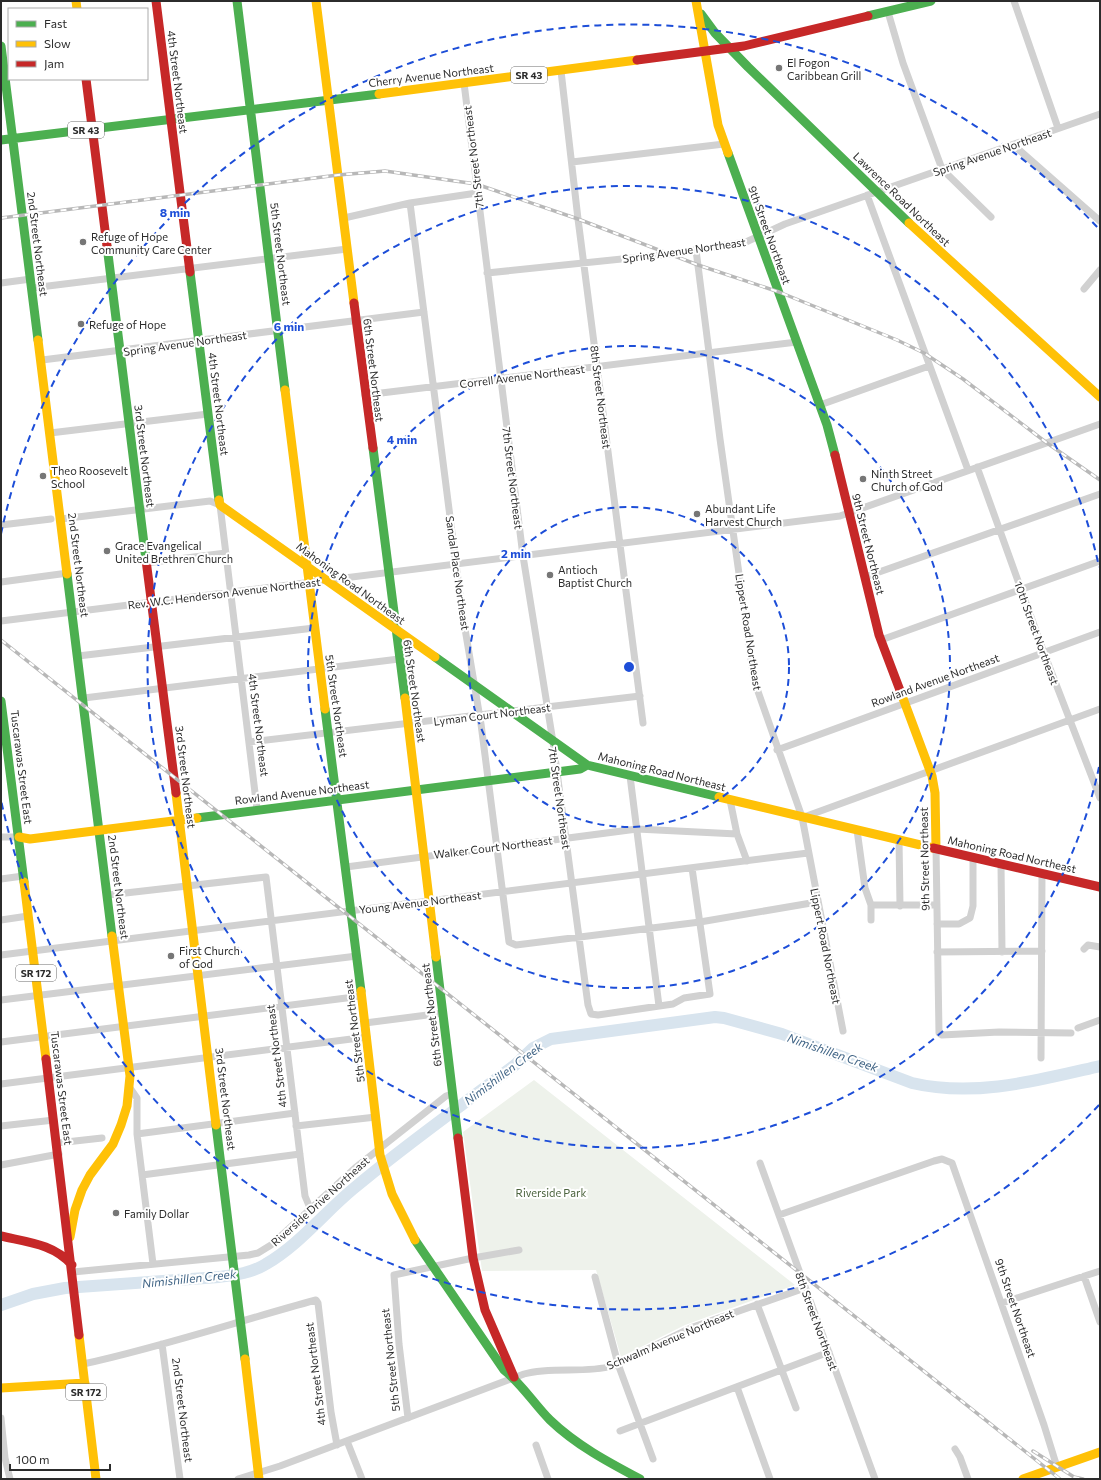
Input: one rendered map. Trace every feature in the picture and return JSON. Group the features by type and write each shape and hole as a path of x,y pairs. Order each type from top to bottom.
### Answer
{"main road":[{"name":"4th Street Northeast","path":"156,1 220,505"},
{"name":"5th Street Northeast","path":"237,1 270,259 314,628 329,733 362,996 379,1152 388,1181 409,1230 432,1267 504,1370 514,1378"},
{"name":"6th Street Northeast","path":"316,1 408,724 473,1258 485,1310 514,1378"},
{"name":"Cherry Avenue Northeast","path":"1,140 171,120 706,52 730,48 930,1"},
{"name":"Lawrence Road Northeast","path":"697,5 707,24 876,192 979,288 1100,397"},
{"name":"9th Street Northeast","path":"697,5 706,52 715,115 724,144 829,431 881,640 930,770 935,793 936,848"},
{"name":"2nd Street Northeast","path":"1,46 42,360 129,1067 130,1088 126,1111 117,1136 108,1152 88,1178 80,1196 74,1216 70,1246"},
{"name":"3rd Street Northeast","path":"86,80 188,886 259,1476"},
{"name":"Mahoning Road Northeast","path":"220,505 587,765 802,818 899,839 1100,887"},
{"name":"Tuscarawas Street East","path":"1,701 58,1144 96,1479"},
{"name":"Rowland Avenue Northeast","path":"19,837 30,838 416,790 580,769 587,765"},
{"path":"1,1236 56,1250 64,1255 73,1272"},
{"path":"514,1378 529,1398 560,1429 597,1456 640,1479"},
{"path":"1,1388 85,1383"},
{"path":"1023,1479 1100,1452"}],"street":[{"path":"1014,1 1058,128"},
{"path":"888,12 903,63 942,169 991,217"},
{"name":"8th Street Northeast","path":"561,71 597,367 643,723"},
{"name":"7th Street Northeast","path":"464,83 523,556 553,742 588,1008 591,1014 598,1015 659,1006"},
{"name":"Spring Avenue Northeast","path":"487,273 670,254 746,242 778,227 1100,114"},
{"path":"572,162 724,144"},
{"path":"1015,144 1100,221"},
{"path":"344,218 410,203 477,193"},
{"path":"867,195 968,470"},
{"name":"Sandal Place Northeast","path":"410,203 456,564 475,686 509,942 516,945 579,937"},
{"path":"1,283 31,284 111,279 348,249"},
{"name":"Lippert Road Northeast","path":"696,250 754,680 777,750 802,818 843,1031"},
{"path":"1084,289 1100,270"},
{"name":"Spring Avenue Northeast","path":"42,360 424,312"},
{"name":"Correll Avenue Northeast","path":"365,395 797,342"},
{"path":"820,405 929,366"},
{"path":"50,433 208,414"},
{"name":"Rev. W.C. Henderson Avenue Northeast","path":"1,621 840,516 1100,424"},
{"name":"10th Street Northeast","path":"977,467 1044,653 1100,798"},
{"path":"865,577 1100,494"},
{"path":"61,519 210,501 220,505"},
{"name":"4th Street Northeast","path":"220,505 257,809"},
{"path":"1,525 51,519"},
{"path":"146,563 226,553"},
{"path":"881,640 1100,562"},
{"path":"1,582 68,573"},
{"path":"78,656 314,628"},
{"name":"Rowland Avenue Northeast","path":"777,750 1100,632"},
{"path":"84,698 162,687 399,659"},
{"name":"Lyman Court Northeast","path":"249,742 640,696"},
{"path":"802,818 1100,708"},
{"path":"630,776 659,1006 672,1004 684,998 710,994 692,868"},
{"path":"730,800 737,834 747,861"},
{"name":"Walker Court Northeast","path":"346,867 637,829 737,834"},
{"path":"858,830 865,888 871,905 871,920"},
{"path":"1,837 19,837"},
{"path":"899,839 900,906"},
{"name":"9th Street Northeast","path":"936,848 939,1033 1042,1032"},
{"name":"Young Avenue Northeast","path":"1,955 808,853"},
{"path":"937,924 959,924 970,918 973,906 973,857"},
{"path":"1001,864 1002,952"},
{"path":"1041,1058 1042,873"},
{"path":"1,879 23,876"},
{"name":"4th Street Northeast","path":"188,886 266,877 305,1196 310,1208"},
{"path":"108,895 188,886"},
{"path":"579,937 700,922 817,902"},
{"path":"871,905 937,905"},
{"path":"1,920 28,916"},
{"path":"1084,949 1088,944 1100,947"},
{"path":"937,952 1042,951"},
{"path":"1,1000 357,956"},
{"path":"1,1042 362,996"},
{"path":"365,1023 443,1013"},
{"path":"1078,1028 1100,1020"},
{"path":"1042,1032 1071,1033"},
{"path":"1,1084 367,1037"},
{"name":"2nd Street Northeast","path":"130,1088 137,1098 137,1134 154,1264"},
{"name":"Riverside Drive Northeast","path":"73,1272 154,1264 233,1259 254,1254 267,1248 310,1208 446,1096 453,1095"},
{"path":"137,1134 295,1113"},
{"path":"296,1126 376,1117"},
{"path":"1,1126 54,1120"},
{"path":"58,1144 102,1138"},
{"path":"1,1165 59,1154"},
{"path":"142,1175 300,1154"},
{"name":"9th Street Northeast","path":"779,1215 934,1161 947,1160 952,1163 958,1176 1002,1303 1057,1468"},
{"name":"8th Street Northeast","path":"760,1163 875,1479"},
{"path":"432,1267 519,1250"},
{"name":"5th Street Northeast","path":"408,1418 398,1344 394,1275 432,1267"},
{"path":"1002,1303 1100,1271"},
{"path":"1084,1276 1100,1322"},
{"path":"595,1277 618,1364 653,1459"},
{"name":"Schwalm Avenue Northeast","path":"238,1479 259,1476 514,1378 538,1371 602,1368 618,1364 693,1327 805,1288"},
{"name":"4th Street Northeast","path":"241,1321 317,1301 331,1412 337,1445"},
{"path":"757,1304 796,1408"},
{"path":"83,1364 139,1352 241,1321"},
{"name":"2nd Street Northeast","path":"162,1344 180,1479"},
{"path":"620,1431 829,1352"},
{"path":"737,1387 770,1479"},
{"path":"1,1418 5,1458 10,1479"},
{"path":"347,1441 362,1479"},
{"path":"536,1445 548,1479"},
{"path":"954,1449 960,1457 968,1479"}],"green space":[{"name":"Riverside Park","path":"534,1080 795,1285 685,1325 621,1357 596,1270 482,1271 463,1132"}],"waterway":[{"name":"Nimishillen Creek","path":"1,1305 33,1294 65,1288 219,1277 255,1270 289,1248 342,1198 393,1157 515,1065 533,1048 551,1039 715,1017 724,1018 782,1034 912,1083 936,1087 959,1089 1007,1085 1054,1077 1100,1066"}],"railway":[{"path":"1,218 338,175 385,171 476,184 578,219 698,265 779,292 897,340 924,353 963,379 1047,443 1100,480"},
{"path":"1,640 1060,1479"},
{"path":"1033,1451 1074,1477 1083,1479"}],"traffic: fast":[{"path":"237,1 285,390"},
{"path":"868,16 931,1"},
{"path":"701,14 715,33 748,67 909,223"},
{"path":"1,46 38,340"},
{"path":"1,140 379,94"},
{"path":"728,153 827,425 835,455"},
{"path":"107,246 146,560"},
{"path":"190,272 219,500"},
{"path":"373,448 405,698"},
{"path":"67,574 112,936"},
{"path":"435,657 587,765 719,797"},
{"path":"1,701 24,882"},
{"path":"325,709 361,991"},
{"path":"197,818 580,769 587,765"},
{"path":"436,957 458,1138"},
{"path":"216,1125 245,1359"},
{"path":"415,1240 504,1370 517,1381 544,1414 560,1429 581,1445 640,1479"}],"traffic: slow":[{"path":"76,1 77,8"},
{"path":"316,1 354,303"},
{"path":"696,1 718,125 728,153"},
{"path":"379,94 637,60"},
{"path":"909,223 1100,397"},
{"path":"38,340 67,574"},
{"path":"285,390 325,709"},
{"path":"219,500 220,505 435,657"},
{"path":"901,693 932,776 935,793 936,848"},
{"path":"405,698 436,957"},
{"path":"176,793 216,1125"},
{"path":"719,797 933,848"},
{"path":"19,837 30,839 197,818"},
{"path":"24,882 46,1059"},
{"path":"70,1237 75,1210 82,1190 90,1175 113,1144 127,1106 130,1076 112,936"},
{"path":"361,991 380,1155 392,1194 415,1240"},
{"path":"79,1335 96,1479"},
{"path":"245,1359 259,1479"},
{"path":"1,1388 85,1383"},
{"path":"1023,1479 1100,1452"}],"traffic: jam":[{"path":"156,1 190,272"},
{"path":"637,60 744,46 868,16"},
{"path":"86,80 107,246"},
{"path":"354,303 373,448"},
{"path":"835,455 879,635 901,693"},
{"path":"146,560 176,793"},
{"path":"933,848 1100,887"},
{"path":"46,1059 79,1335"},
{"path":"458,1138 473,1258 485,1310 514,1377"},
{"path":"1,1236 30,1242 48,1248 57,1252 72,1265"}],"place":[{"name":"El Fogon Caribbean Grill","path":"779,68"},
{"name":"Refuge of Hope Community Care Center","path":"83,242"},
{"name":"Refuge of Hope","path":"81,324"},
{"name":"Theo Roosevelt School","path":"43,476"},
{"name":"Ninth Street Church of God","path":"863,479"},
{"name":"Abundant Life Harvest Church","path":"697,514"},
{"name":"Grace Evangelical United Brethren Church","path":"107,551"},
{"name":"Antioch Baptist Church","path":"550,575"},
{"name":"First Church of God","path":"171,956"},
{"name":"Family Dollar","path":"116,1213"}]}
